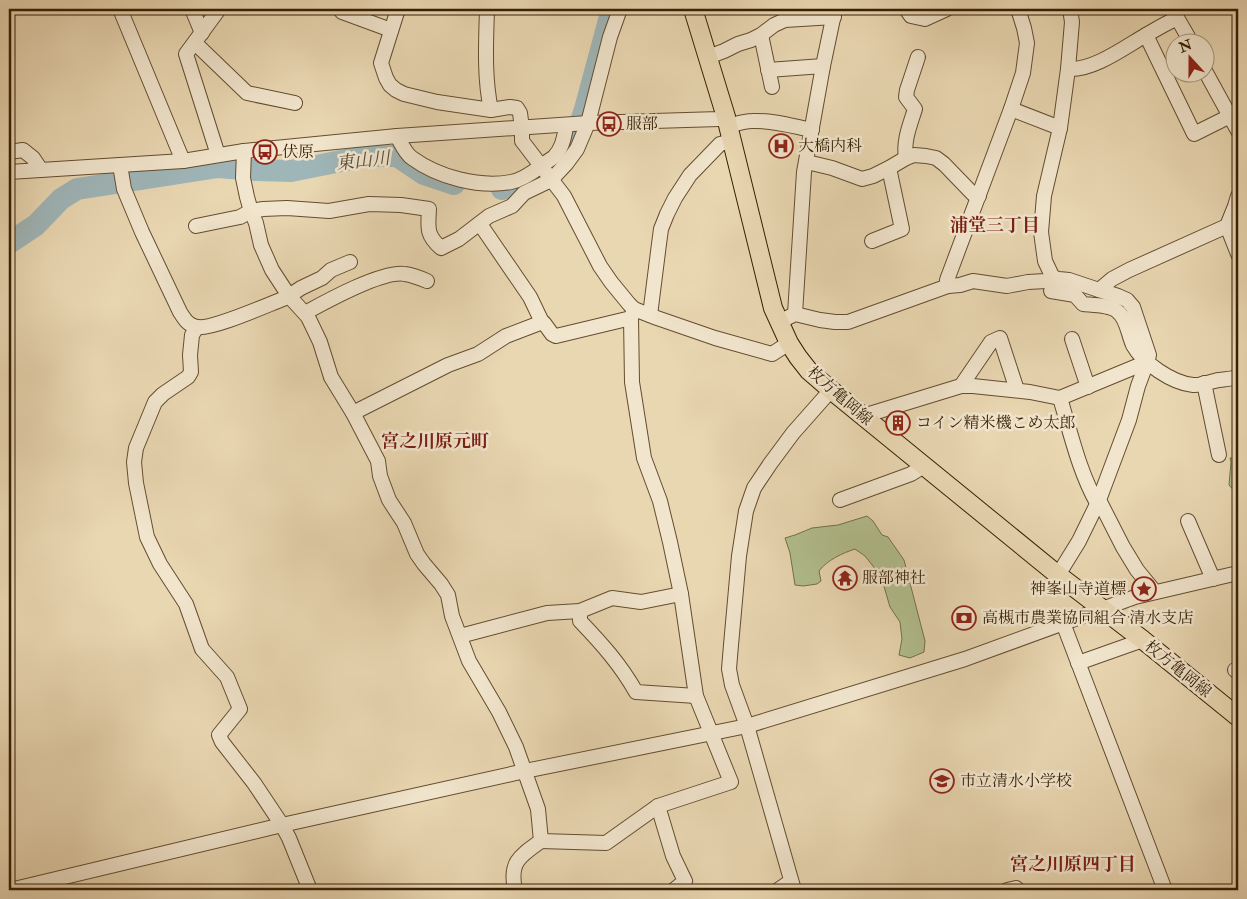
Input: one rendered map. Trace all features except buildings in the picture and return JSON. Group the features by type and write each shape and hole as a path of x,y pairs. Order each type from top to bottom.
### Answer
{"main road":[{"name":"枚方亀岡線","path":"693,9 728,128 773,308 789,343 798,357 831,390 1058,576 1143,640 1238,717"}],"street":[{"path":"120,9 183,161"},
{"path":"192,9 198,38 247,93 294,103"},
{"path":"218,155 186,54 219,9"},
{"path":"340,9 342,12 391,30"},
{"path":"398,9 382,63 390,85 396,90 418,98 491,110 510,107 517,108 520,113 522,141 564,196 600,266 633,313 632,382 644,458 660,501 670,542 681,594 696,696 731,782 658,806 606,843 541,841 517,860 512,873 515,890"},
{"path":"487,9 487,77 491,110"},
{"path":"196,226 240,217 251,211 263,209 329,211 369,204 401,205 429,209 429,234 433,242 441,248 459,239 489,216 512,206 546,173 566,164 577,148 588,123 610,37 620,9"},
{"path":"906,9 912,16 925,19 947,9"},
{"path":"948,286 947,280 1023,73 1027,43 1018,9"},
{"path":"1052,284 1045,261 1041,232 1044,196 1060,128 1068,69 1072,22 1070,9"},
{"path":"708,57 724,52 761,35 785,14 835,13 823,66 804,172 796,314"},
{"path":"1068,69 1080,69 1122,50 1175,13 1185,32"},
{"path":"761,35 772,87"},
{"path":"1146,35 1194,134 1230,116"},
{"path":"906,158 906,138 915,109 906,97 918,57"},
{"path":"768,70 823,66"},
{"path":"1211,82 1238,130"},
{"path":"1011,109 1060,128"},
{"path":"9,172 41,170 122,177 183,161 218,155 244,162 397,136 588,123 718,119 728,128"},
{"path":"650,315 661,229 667,214 690,175 720,144 728,128 752,121 764,121 812,130"},
{"path":"546,173 560,148 569,125"},
{"path":"397,136 410,157 449,177 494,183 512,182 530,174 546,173"},
{"path":"9,152 23,150 33,158 41,170"},
{"path":"806,162 832,168 862,179 873,176 914,155 936,158 973,194 979,196"},
{"path":"244,162 251,211 261,245 272,270 289,296 308,317 320,342 331,377 378,461 380,476 389,500 404,523 417,554 448,595 452,616 470,661 500,712 516,747 538,809 541,841"},
{"path":"872,241 902,229 889,168"},
{"path":"122,177 142,232 180,312 185,321 197,327 204,328 219,323 289,296 322,278 331,270 350,262"},
{"path":"1099,290 1112,279 1129,270 1227,226 1237,203"},
{"path":"480,224 530,297 542,322 556,336 633,313 650,315 715,338 772,354 789,343"},
{"path":"1227,226 1238,254"},
{"path":"305,313 381,277 403,273 427,281"},
{"path":"1052,284 1069,280 1127,300 1133,307 1149,355 1129,420 1098,502 1079,541 1058,576"},
{"path":"779,322 796,314 820,320 848,322 948,286 973,281 1007,286 1046,281 1075,295 1083,304 1113,308 1119,312 1137,351 1147,362 1175,381 1195,386 1218,380 1238,378"},
{"path":"353,414 448,365 478,354 506,336 542,322"},
{"path":"197,327 192,335 191,372 188,377 163,394 155,402 136,448 134,462 136,483 147,537 160,564 186,604 202,649 227,677 240,708 219,735 222,742 254,783 282,825 310,890"},
{"path":"961,386 991,342 1000,338 1017,390"},
{"path":"1072,339 1088,387"},
{"path":"863,416 961,386 1017,390 1060,398 1147,362"},
{"path":"1204,383 1218,454"},
{"path":"778,890 793,886 747,726 732,685 729,669 739,556 746,511 754,488 793,433 831,390"},
{"path":"1060,398 1081,468 1090,489 1137,570 1155,592"},
{"path":"840,500 910,474 924,466"},
{"path":"1188,521 1213,579"},
{"path":"10,890 282,825 525,771 747,726 965,659 1135,597 1238,573"},
{"path":"460,636 547,613 580,611 612,598 640,602 681,594"},
{"path":"580,611 580,621 623,670 636,692 696,696"},
{"path":"1063,623 1165,890"},
{"path":"1078,663 1143,640"},
{"path":"658,806 673,856 685,881 674,890"},
{"path":"1007,890 1016,888 1018,890"}],"green space":[{"path":"1230,458 1238,458 1238,495 1229,485"},
{"path":"867,516 873,521 882,535 888,537 904,560 925,641 924,652 910,658 899,655 902,639 900,622 890,607 881,576 865,556 855,549 826,563 819,571 821,581 817,584 795,585 790,553 785,538 812,528 838,525"}],"waterway":[{"name":"東山川","path":"502,189 533,181 554,168 572,149 585,109 612,9"},
{"name":"東山川","path":"9,243 36,225 61,199 77,189 218,167 291,171 366,156 397,156 424,174 454,184"}],"place":[{"name":"服部","path":"609,124"},
{"name":"大橋内科","path":"781,146"},
{"name":"伏原","path":"265,152"},
{"name":"コイン精米機こめ太郎","path":"898,423"},
{"name":"服部神社","path":"845,578"},
{"name":"神峯山寺道標","path":"1144,589"},
{"name":"高槻市農業協同組合 清水支店","path":"964,618"},
{"name":"市立清水小学校","path":"942,781"}],"district":[{"name":"浦堂三丁目","path":"995,225"},
{"name":"宮之川原元町","path":"435,441"},
{"name":"宮之川原四丁目","path":"1073,864"}]}
